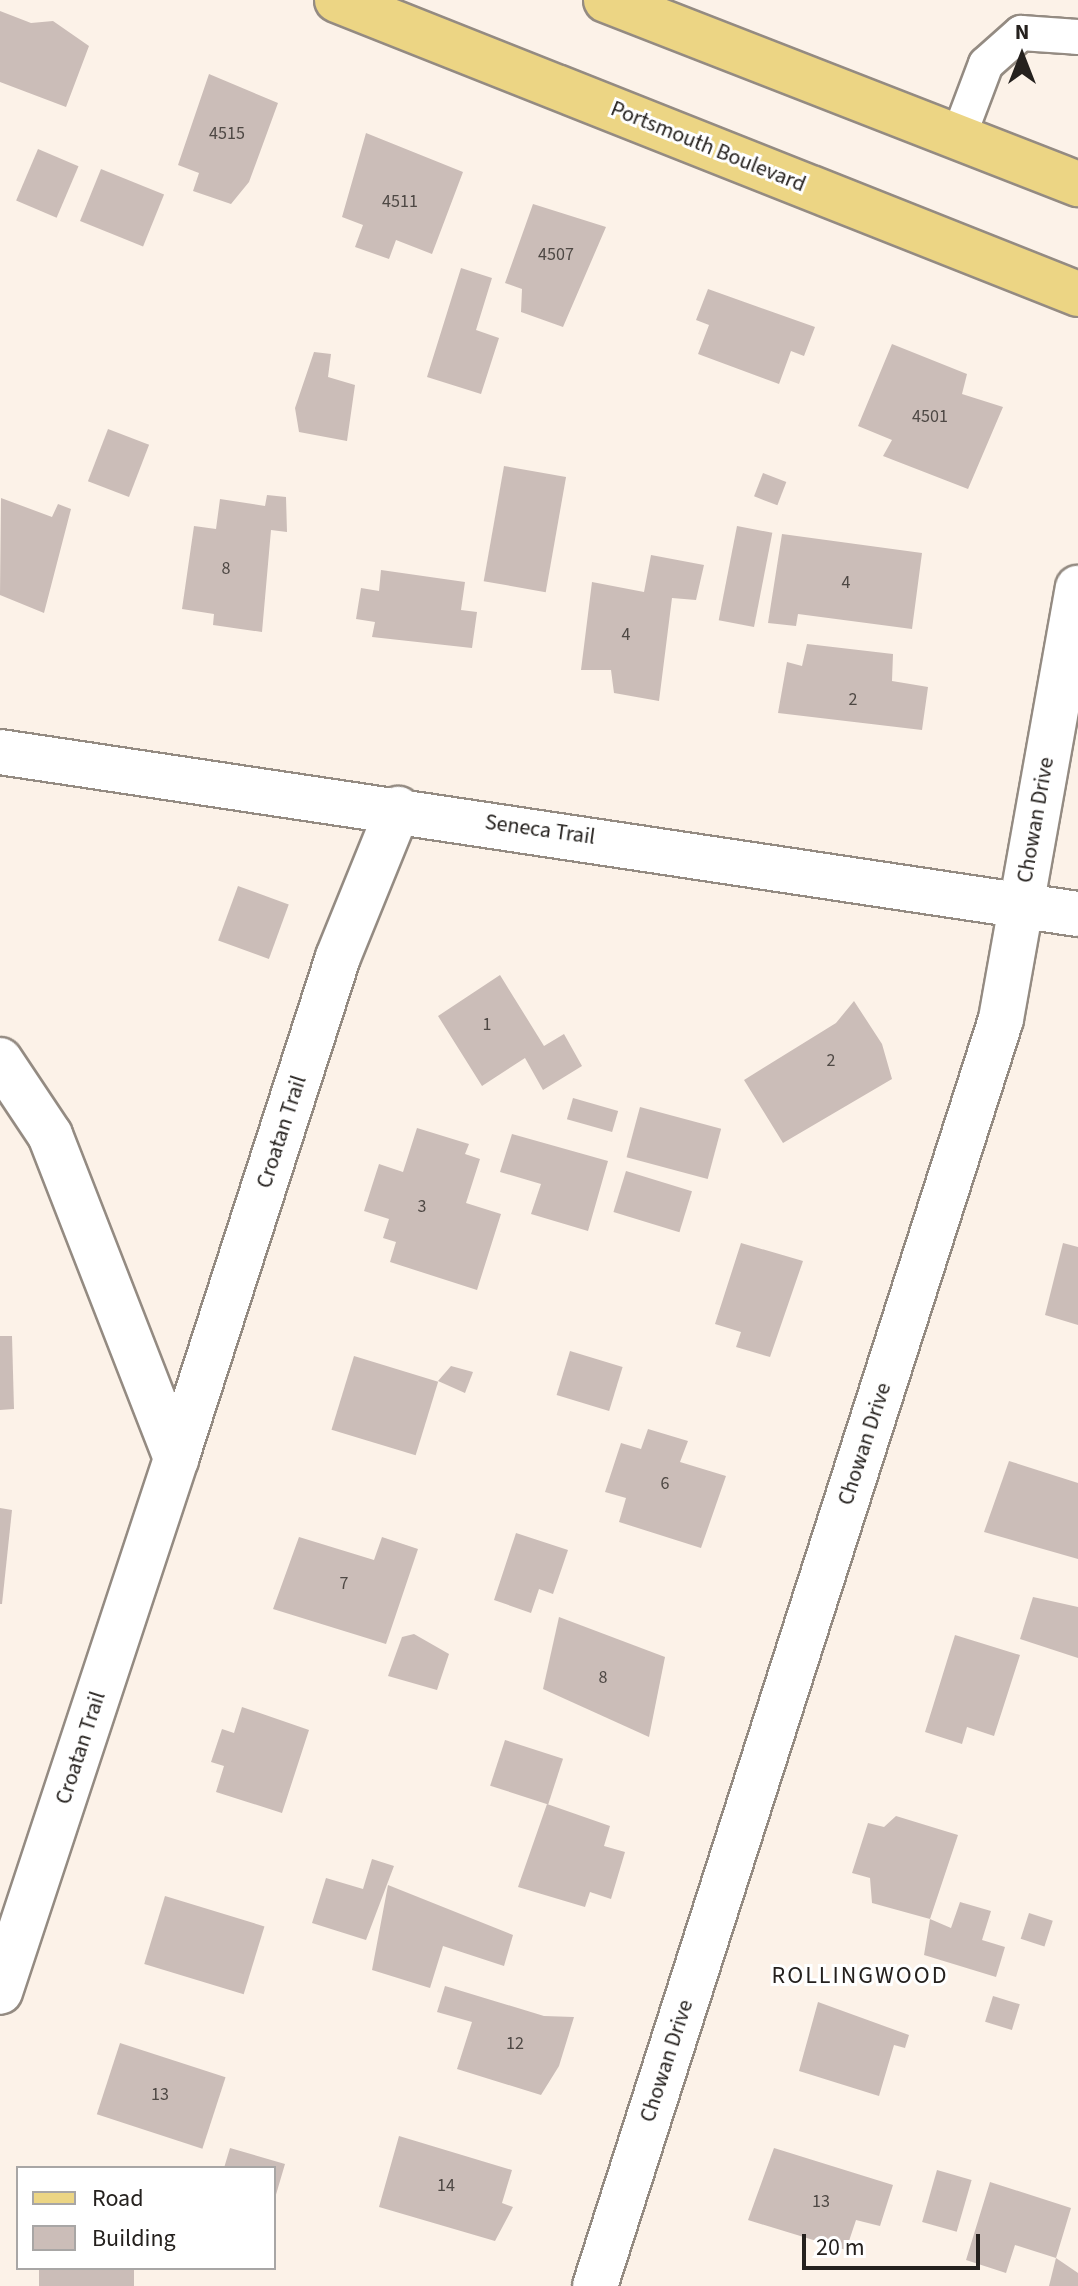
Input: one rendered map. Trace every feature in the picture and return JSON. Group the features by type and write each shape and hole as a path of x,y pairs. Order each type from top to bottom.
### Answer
{"main road":[{"name":"Portsmouth Boulevard","path":"337,0 1078,294"},
{"path":"606,0 1078,184"}],"street":[{"name":"Chowan Drive","path":"595,2286 1001,1019 1078,588"},
{"name":"Seneca Trail","path":"0,752 398,809 1078,914"},
{"name":"Croatan Trail","path":"0,1992 338,957 398,809"},
{"path":"0,1060 50,1135 176,1459"}],"lane":[{"path":"958,138 986,64 1021,33 1078,37"}],"building":[{"path":"0,11 31,23 53,21 89,46 66,107 0,82"},
{"path":"209,74 278,103 249,182 231,204 193,191 199,173 178,165"},
{"path":"366,133 463,172 432,254 396,240 389,259 355,247 363,225 342,217"},
{"path":"38,149 79,166 57,218 16,201"},
{"path":"101,169 164,194 143,246 80,221"},
{"path":"533,204 606,227 563,327 521,312 522,289 505,283"},
{"path":"461,268 492,278 476,330 499,338 481,394 427,377"},
{"path":"708,289 815,327 804,356 791,351 779,384 698,354 709,325 696,320"},
{"path":"892,344 967,374 962,394 1003,407 968,489 883,456 892,440 858,426"},
{"path":"314,352 331,354 328,377 355,385 347,441 299,432 295,408"},
{"path":"108,429 149,445 129,497 88,481"},
{"path":"504,466 566,477 546,592 484,581"},
{"path":"763,473 786,482 777,505 754,496"},
{"path":"267,495 286,497 287,532 271,530 262,632 213,625 214,614 182,609 194,526 216,529 220,499 265,506"},
{"path":"1,498 52,517 58,504 71,509 44,613 0,595"},
{"path":"737,526 772,533 754,627 719,620"},
{"path":"782,534 922,553 912,629 798,614 796,626 768,623"},
{"path":"651,555 704,565 696,600 672,598 659,701 614,693 611,670 581,670 592,582 644,592"},
{"path":"381,570 465,582 461,610 477,612 472,648 372,637 375,622 356,619 361,588 379,591"},
{"path":"807,644 893,654 892,681 928,687 922,730 778,713 787,662 802,666"},
{"path":"238,886 289,904 269,959 218,941"},
{"path":"500,975 544,1046 564,1034 582,1066 543,1090 525,1058 482,1086 438,1016"},
{"path":"854,1001 882,1044 892,1079 783,1143 744,1080 836,1023"},
{"path":"573,1098 618,1111 612,1132 567,1119"},
{"path":"640,1107 721,1129 708,1179 627,1157"},
{"path":"417,1128 469,1144 465,1154 480,1159 466,1203 501,1214 477,1290 390,1262 396,1242 383,1238 389,1219 364,1211 379,1164 403,1172"},
{"path":"512,1134 608,1161 588,1231 531,1214 541,1184 500,1172"},
{"path":"626,1171 692,1191 679,1232 613,1212"},
{"path":"741,1243 803,1261 770,1357 736,1347 741,1332 715,1324"},
{"path":"1063,1243 1078,1247 1078,1325 1045,1315"},
{"path":"0,1336 12,1336 14,1409 0,1410"},
{"path":"570,1351 623,1367 609,1411 557,1395"},
{"path":"354,1356 438,1382 416,1455 331,1430"},
{"path":"451,1366 473,1372 465,1393 438,1381"},
{"path":"648,1429 688,1441 680,1462 726,1476 701,1548 619,1522 626,1498 605,1492 621,1443 641,1449"},
{"path":"1009,1461 1078,1483 1078,1559 984,1532"},
{"path":"0,1508 12,1510 2,1604 0,1604"},
{"path":"516,1533 568,1550 553,1594 539,1589 531,1613 494,1600"},
{"path":"299,1537 374,1560 382,1537 418,1549 386,1644 273,1609"},
{"path":"1033,1597 1078,1607 1078,1658 1020,1639"},
{"path":"559,1617 665,1657 649,1737 543,1689"},
{"path":"414,1634 449,1654 437,1690 388,1676 402,1637"},
{"path":"955,1635 1020,1655 994,1736 967,1727 962,1744 925,1732"},
{"path":"242,1707 309,1730 282,1813 216,1792 224,1766 211,1762 222,1729 234,1733"},
{"path":"505,1740 563,1759 548,1805 490,1786"},
{"path":"547,1804 610,1826 604,1846 625,1852 611,1899 590,1892 585,1907 518,1887"},
{"path":"896,1816 958,1835 930,1919 872,1903 870,1878 852,1873 868,1823 884,1827"},
{"path":"372,1859 394,1866 366,1940 312,1923 326,1878 363,1889"},
{"path":"388,1885 513,1935 504,1966 443,1946 430,1988 372,1970"},
{"path":"165,1896 264,1926 244,1994 144,1964"},
{"path":"960,1902 991,1911 982,1940 1005,1947 996,1977 924,1955 930,1919 951,1928"},
{"path":"1029,1913 1053,1921 1044,1946 1021,1939"},
{"path":"445,1986 544,2016 574,2017 559,2066 541,2095 457,2069 472,2022 437,2012"},
{"path":"993,1996 1020,2004 1012,2030 985,2022"},
{"path":"818,2002 909,2035 905,2048 894,2045 879,2096 799,2071"},
{"path":"120,2043 226,2077 202,2149 97,2114"},
{"path":"399,2136 512,2170 502,2203 513,2207 495,2241 379,2207"},
{"path":"230,2148 285,2164 276,2195 276,2166 225,2166"},
{"path":"774,2148 893,2185 880,2226 856,2220 846,2250 748,2220"},
{"path":"937,2170 972,2180 957,2232 922,2222"},
{"path":"990,2182 1071,2208 1056,2258 1015,2245 1006,2273 966,2260"},
{"path":"1056,2258 1078,2273 1078,2286 1049,2286"},
{"path":"39,2270 134,2270 134,2286 39,2286"}],"district":[{"name":"ROLLINGWOOD","path":"860,1976"}]}
